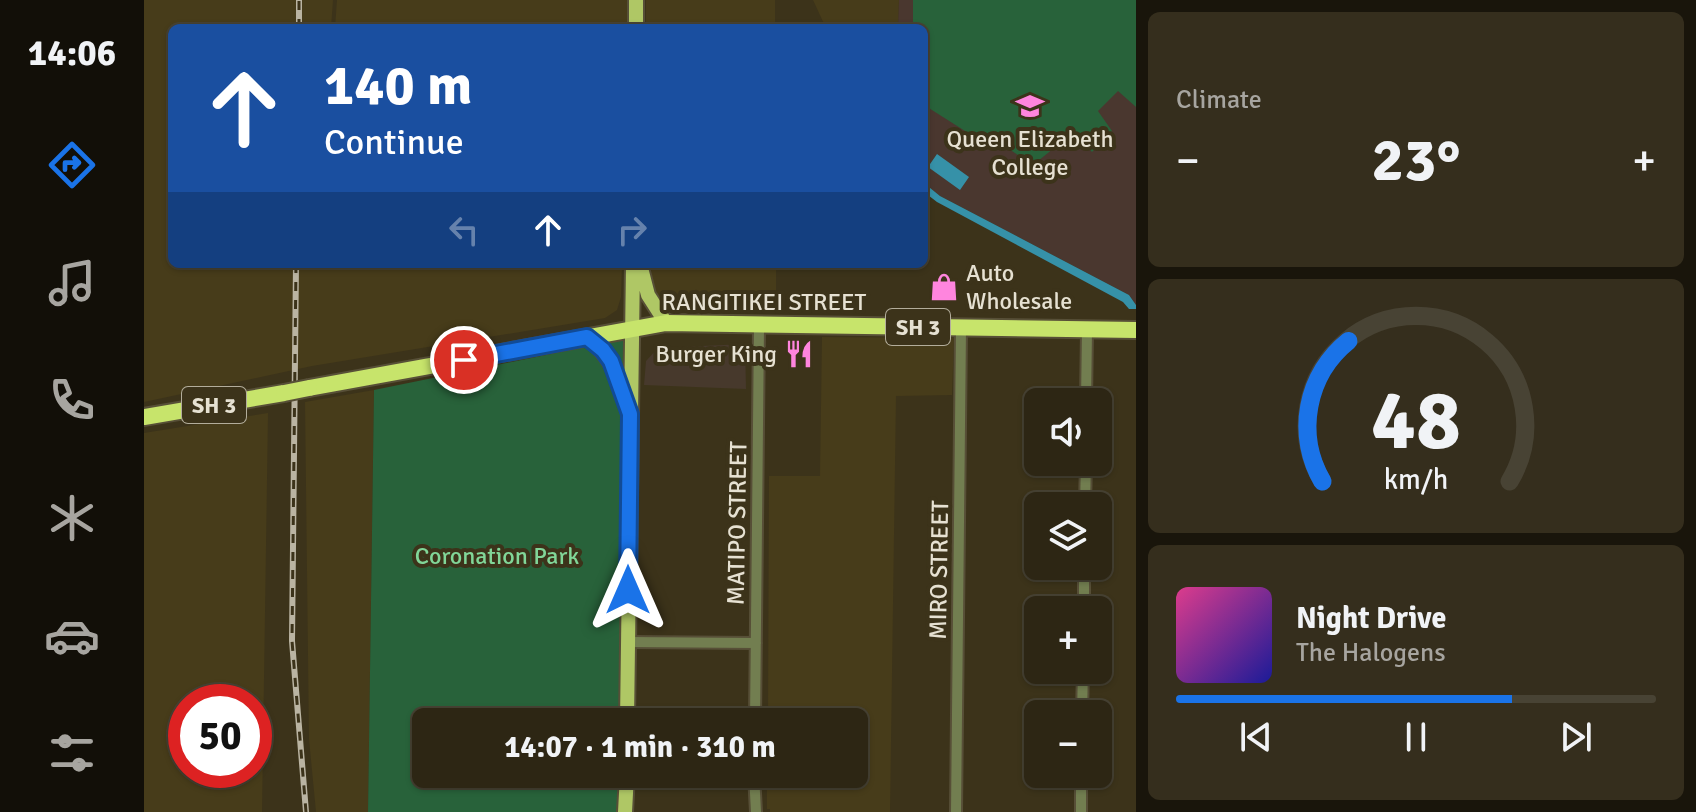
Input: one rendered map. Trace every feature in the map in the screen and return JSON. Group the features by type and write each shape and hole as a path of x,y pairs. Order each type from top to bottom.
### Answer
{"highway":[{"name":"RANGITIKEI STREET","path":"633,328 666,323 1136,330"},
{"name":"SH 3","path":"144,417 633,328"}],"main road":[{"path":"636,0 636,24"},
{"path":"627,708 633,268"},
{"path":"641,268 648,295 666,323"},
{"path":"587,337 611,361 630,414"},
{"path":"625,812 626,788"}],"street":[{"name":"MATIPO STREET","path":"755,708 759,326"},
{"name":"MIRO STREET","path":"956,812 961,328"},
{"path":"1086,388 1087,330"},
{"path":"628,642 756,643"},
{"path":"755,788 756,812"},
{"path":"1081,788 1081,812"}],"shaded area":[{"path":"144,0 333,0 331,24 168,24 168,268 622,268 621,297 617,310 605,318 312,366 144,402"},
{"path":"337,0 628,0 627,24 335,24"},
{"path":"646,0 775,0 775,24 646,24"},
{"path":"813,0 899,0 898,24 824,24"},
{"name":"Queen Elizabeth College","path":"899,0 1136,0 1136,305 1129,295 940,196 928,186 928,24 898,24"},
{"path":"651,268 776,268 776,306 667,306 660,304 652,289"},
{"path":"822,337 954,338 952,395 896,396 890,812 770,812 767,809 767,788 868,788 868,708 768,708 769,476 820,476"},
{"path":"745,344 746,389 644,385 646,361 658,348"},
{"path":"374,390 368,812 316,812 309,739 305,402"},
{"path":"268,413 264,684 168,684 168,788 262,788 262,812 144,812 144,433"}],"green space":[{"path":"913,0 1136,0 1136,107 1118,91 1098,111 1112,131 1092,152 1074,132 1033,165 992,138 984,143 928,108 928,24 913,24"},
{"name":"Coronation Park","path":"624,339 621,708 412,708 412,788 620,788 620,812 368,812 374,390"}],"water":[{"path":"937,154 969,177 960,190 928,167"},
{"path":"928,186 940,196 1129,295 1136,309 1129,309 1123,302 928,195"}],"railway":[{"path":"299,0 299,24"},
{"path":"296,268 292,641 306,812"}],"place":[{"name":"Queen Elizabeth College","path":"1030,106"},
{"name":"Auto Wholesale","path":"944,287"},
{"name":"Burger King","path":"799,354"}],"route":[{"path":"464,360 587,337 611,361 630,414 628,590"}]}
